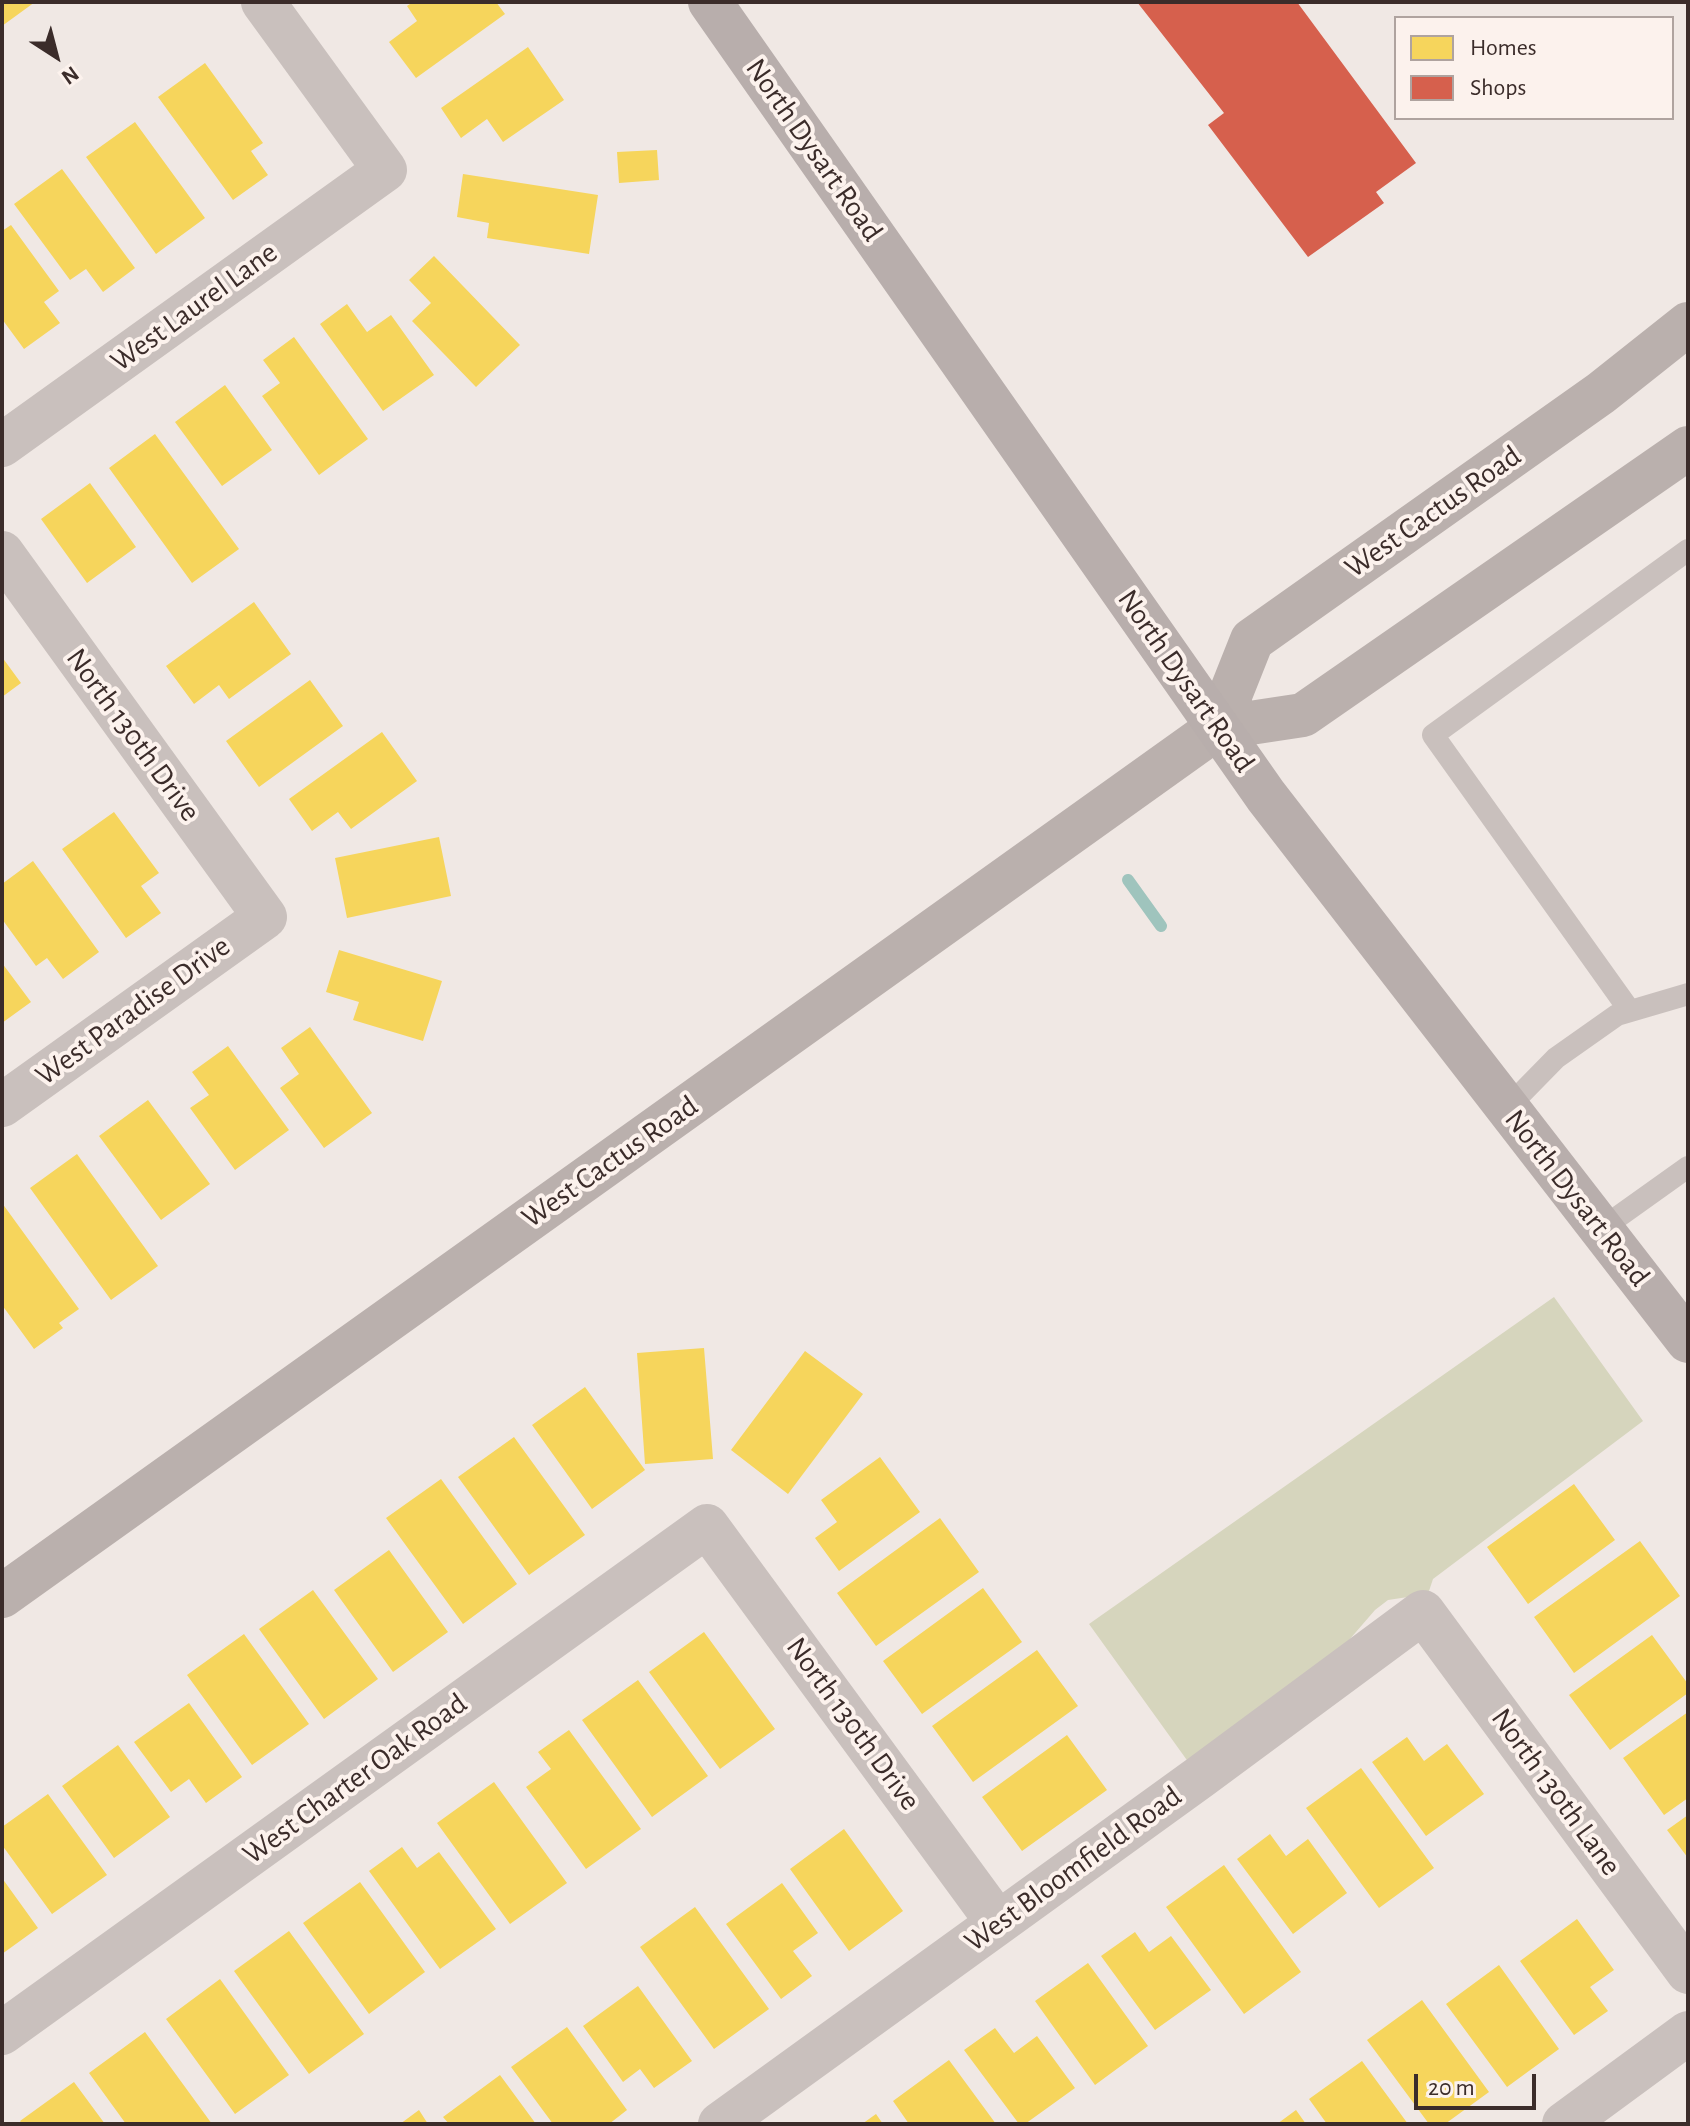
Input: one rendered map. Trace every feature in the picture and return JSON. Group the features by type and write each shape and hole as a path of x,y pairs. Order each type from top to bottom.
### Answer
{"main road":[{"name":"North Dysart Road","path":"710,2 1266,796 1688,1341"},
{"name":"West Cactus Road","path":"1217,728 1252,640 1601,393 1688,324"},
{"name":"West Cactus Road","path":"2,1596 1217,728 1303,715 1688,448"}],"street":[{"name":"West Laurel Lane","path":"2,445 385,170 263,2"},
{"name":"North 130th Drive","path":"2,553 265,917"},
{"name":"West Paradise Drive","path":"2,1105 265,917"},
{"name":"North 130th Drive","path":"707,1526 998,1923"},
{"name":"West Charter Oak Road","path":"2,2033 707,1526"},
{"name":"West Bloomfield Road","path":"720,2124 1423,1612"},
{"name":"North 130th Lane","path":"1423,1612 1688,1972"},
{"path":"1564,2124 1688,2033"}],"lane":[{"path":"1630,1011 1433,735 1688,550"},
{"path":"1507,1108 1556,1058 1617,1015 1688,994"},
{"path":"1601,1229 1688,1167"}],"green space":[{"path":"1554,1297 1643,1421 1433,1579 1428,1594 1388,1600 1375,1610 1324,1669 1189,1763 1089,1624"}],"building: Homes":[{"path":"2,2 35,2 2,26"},
{"path":"413,2 496,2 505,14 416,78 389,42 417,21 407,6"},
{"path":"528,47 564,100 503,142 487,119 461,138 441,108"},
{"path":"205,63 263,143 251,151 268,175 233,200 158,97"},
{"path":"135,122 205,218 156,254 86,157"},
{"path":"657,150 659,180 619,183 617,152"},
{"path":"62,169 135,268 103,292 86,269 70,280 14,204"},
{"path":"463,174 598,195 589,254 487,238 489,223 457,217"},
{"path":"11,225 59,291 44,302 60,323 24,349 2,319 2,231"},
{"path":"434,256 520,345 476,387 412,321 431,303 409,280"},
{"path":"347,304 367,332 391,315 434,375 383,411 320,324"},
{"path":"294,337 368,439 319,475 262,396 280,383 263,360"},
{"path":"225,385 272,450 222,486 175,422"},
{"path":"155,434 239,549 192,583 109,468"},
{"path":"90,483 136,547 87,583 41,519"},
{"path":"254,602 291,654 229,699 219,685 194,704 166,666"},
{"path":"2,657 21,683 2,697"},
{"path":"310,680 343,726 259,787 226,741"},
{"path":"382,732 417,781 351,829 338,812 312,831 289,799"},
{"path":"114,812 159,873 141,886 161,913 126,938 62,849"},
{"path":"439,837 451,896 347,918 335,858"},
{"path":"33,861 99,952 63,979 47,958 36,966 2,919 2,884"},
{"path":"339,950 442,981 423,1041 353,1020 359,1002 326,992"},
{"path":"2,963 31,1002 2,1023"},
{"path":"310,1027 372,1113 324,1148 280,1088 299,1074 281,1048"},
{"path":"228,1046 289,1130 235,1170 190,1108 209,1095 192,1072"},
{"path":"148,1100 210,1184 161,1220 99,1136"},
{"path":"77,1154 158,1266 111,1300 30,1188"},
{"path":"2,1203 79,1309 59,1323 63,1328 34,1349 2,1305"},
{"path":"704,1348 713,1459 645,1464 637,1353"},
{"path":"805,1351 863,1394 788,1494 731,1450"},
{"path":"585,1387 645,1470 592,1509 532,1425"},
{"path":"514,1437 585,1535 529,1575 458,1477"},
{"path":"880,1457 920,1512 839,1571 815,1538 837,1522 821,1500"},
{"path":"441,1479 517,1584 463,1624 386,1518"},
{"path":"1574,1484 1615,1540 1528,1604 1487,1547"},
{"path":"940,1518 979,1572 876,1646 837,1593"},
{"path":"1640,1541 1680,1596 1574,1673 1534,1617"},
{"path":"389,1550 448,1632 393,1672 334,1590"},
{"path":"983,1588 1022,1642 922,1714 883,1661"},
{"path":"313,1590 378,1679 324,1719 259,1629"},
{"path":"704,1632 775,1729 720,1769 649,1672"},
{"path":"244,1634 309,1724 252,1765 187,1675"},
{"path":"1652,1635 1688,1684 1688,1693 1610,1750 1569,1695"},
{"path":"1037,1650 1078,1706 973,1782 932,1726"},
{"path":"638,1680 708,1776 652,1817 582,1720"},
{"path":"189,1703 242,1777 206,1803 189,1779 171,1792 134,1742"},
{"path":"1688,1712 1688,1798 1664,1815 1623,1758"},
{"path":"569,1730 641,1829 586,1869 526,1787 551,1769 538,1752"},
{"path":"1067,1735 1107,1790 1022,1851 982,1797"},
{"path":"1407,1737 1424,1761 1447,1744 1484,1794 1426,1836 1372,1762"},
{"path":"118,1745 170,1817 114,1858 62,1786"},
{"path":"1361,1768 1434,1868 1379,1908 1306,1808"},
{"path":"494,1782 567,1883 510,1924 437,1823"},
{"path":"48,1794 107,1875 52,1914 2,1845 2,1827"},
{"path":"1688,1815 1688,1858 1667,1830"},
{"path":"844,1829 903,1911 849,1951 790,1869"},
{"path":"1270,1834 1286,1856 1308,1839 1347,1893 1293,1934 1237,1859"},
{"path":"402,1847 417,1868 439,1852 496,1929 440,1969 369,1871"},
{"path":"1224,1865 1301,1972 1244,2014 1166,1907"},
{"path":"2,1878 38,1928 2,1954"},
{"path":"360,1882 425,1972 369,2014 303,1923"},
{"path":"782,1883 818,1933 793,1951 812,1976 781,1999 726,1924"},
{"path":"695,1907 769,2009 714,2049 640,1947"},
{"path":"1577,1919 1614,1970 1590,1987 1608,2011 1574,2035 1520,1961"},
{"path":"289,1931 364,2034 309,2074 234,1971"},
{"path":"1135,1932 1149,1952 1171,1936 1211,1990 1155,2030 1101,1956"},
{"path":"1088,1963 1148,2046 1095,2085 1035,2001"},
{"path":"1499,1965 1559,2049 1507,2087 1446,2004"},
{"path":"220,1979 289,2075 235,2114 166,2019"},
{"path":"638,1986 692,2061 654,2088 640,2069 623,2082 583,2026"},
{"path":"1422,2000 1489,2092 1445,2124 1429,2124 1367,2040"},
{"path":"567,2027 627,2110 609,2124 553,2124 511,2067"},
{"path":"995,2028 1014,2053 1037,2036 1075,2088 1025,2124 1019,2124 964,2050"},
{"path":"145,2032 212,2124 126,2124 89,2073"},
{"path":"949,2060 996,2124 909,2124 893,2101"},
{"path":"1362,2061 1408,2124 1327,2124 1309,2099"},
{"path":"500,2075 536,2124 449,2124 443,2117"},
{"path":"74,2082 105,2124 22,2124 20,2121"},
{"path":"419,2110 428,2124 400,2124"},
{"path":"1296,2110 1306,2124 1277,2124"},
{"path":"876,2114 883,2124 862,2124"}],"building: Shops":[{"path":"1137,2 1297,2 1416,163 1376,192 1384,203 1308,257 1208,125 1224,113"}],"waterway":[{"path":"1128,880 1161,926"}]}
